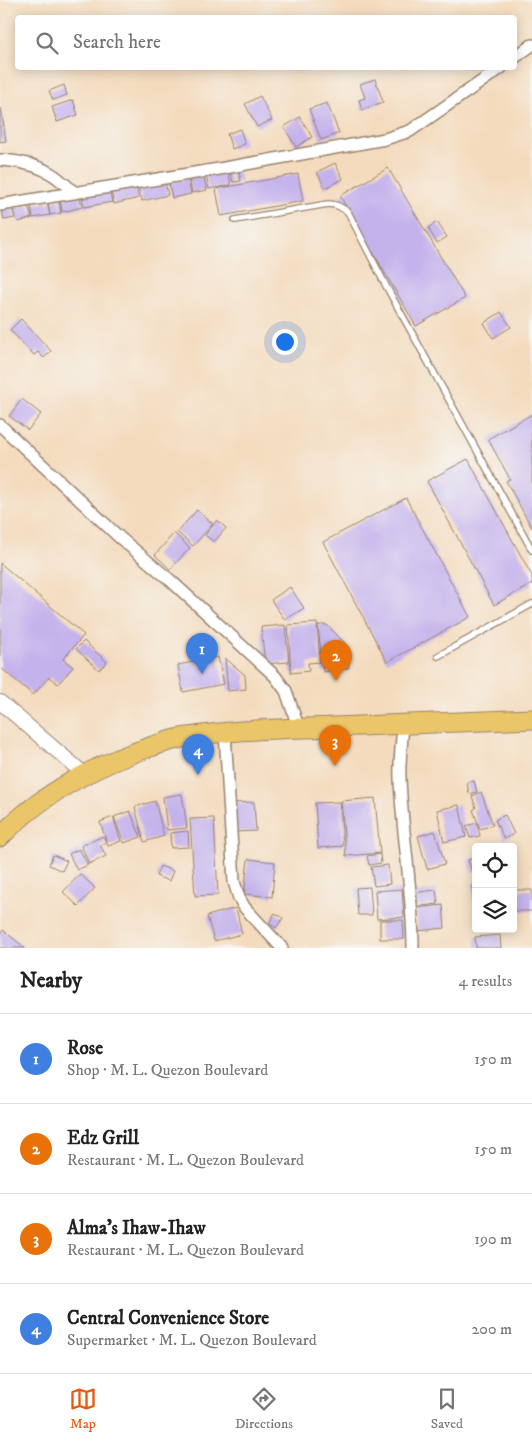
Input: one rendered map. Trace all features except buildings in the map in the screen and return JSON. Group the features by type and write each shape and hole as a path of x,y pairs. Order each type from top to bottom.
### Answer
{"highway":[{"path":"0,837 48,796 84,774 112,761 153,746 186,737 299,729 532,719"}],"street":[{"path":"517,56 532,45"},
{"path":"0,205 228,168 385,139 410,131 498,70"},
{"path":"0,160 14,161 37,167 51,173 75,192"},
{"path":"0,424 119,537 170,580 275,676 286,691 299,729"},
{"path":"0,702 84,774"},
{"path":"403,724 400,776 414,948"},
{"path":"225,733 234,882 239,898 245,908 282,948"}],"lane":[{"path":"235,220 328,204 334,204 348,212 391,295 532,550"},
{"path":"438,656 532,604"}],"place":[{"name":"Rose","path":"202,674"},
{"name":"Edz Grill","path":"336,681"},
{"name":"Alma's Ihaw-Ihaw","path":"335,766"},
{"name":"Central Convenience Store","path":"198,775"}]}
